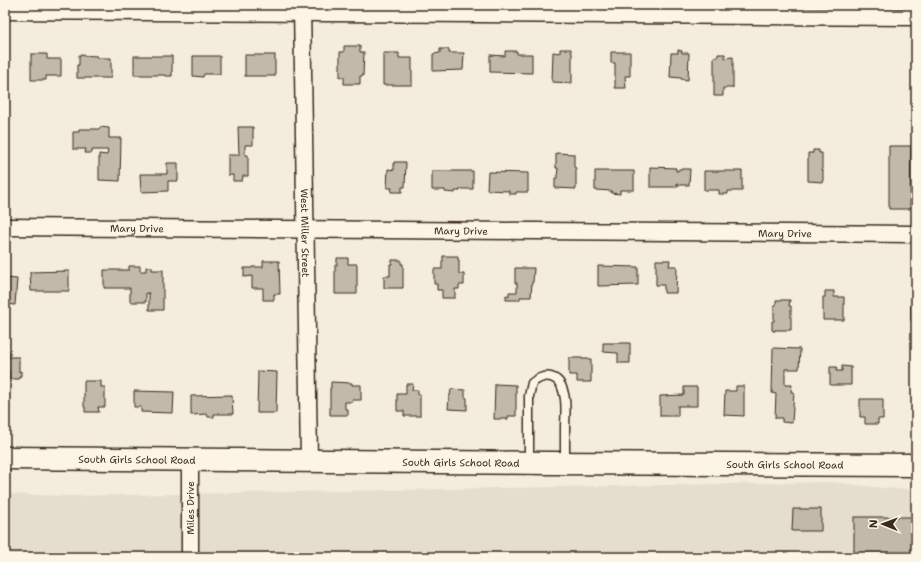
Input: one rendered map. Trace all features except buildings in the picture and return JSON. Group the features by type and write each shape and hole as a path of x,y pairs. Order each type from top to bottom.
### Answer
{"main road":[{"name":"South Girls School Road","path":"5,458 916,465"}],"street":[{"path":"5,11 302,9 916,17"},
{"name":"West Miller Street","path":"302,9 309,460"},
{"name":"Mary Drive","path":"5,228 916,234"},
{"name":"Miles Drive","path":"190,460 190,557"}],"lane":[{"path":"528,463 529,396 532,383 544,376 551,376 556,379 564,393 565,463"}],"shaded area":[{"path":"832,482 916,490 916,557 5,557 5,494 68,496"}]}
